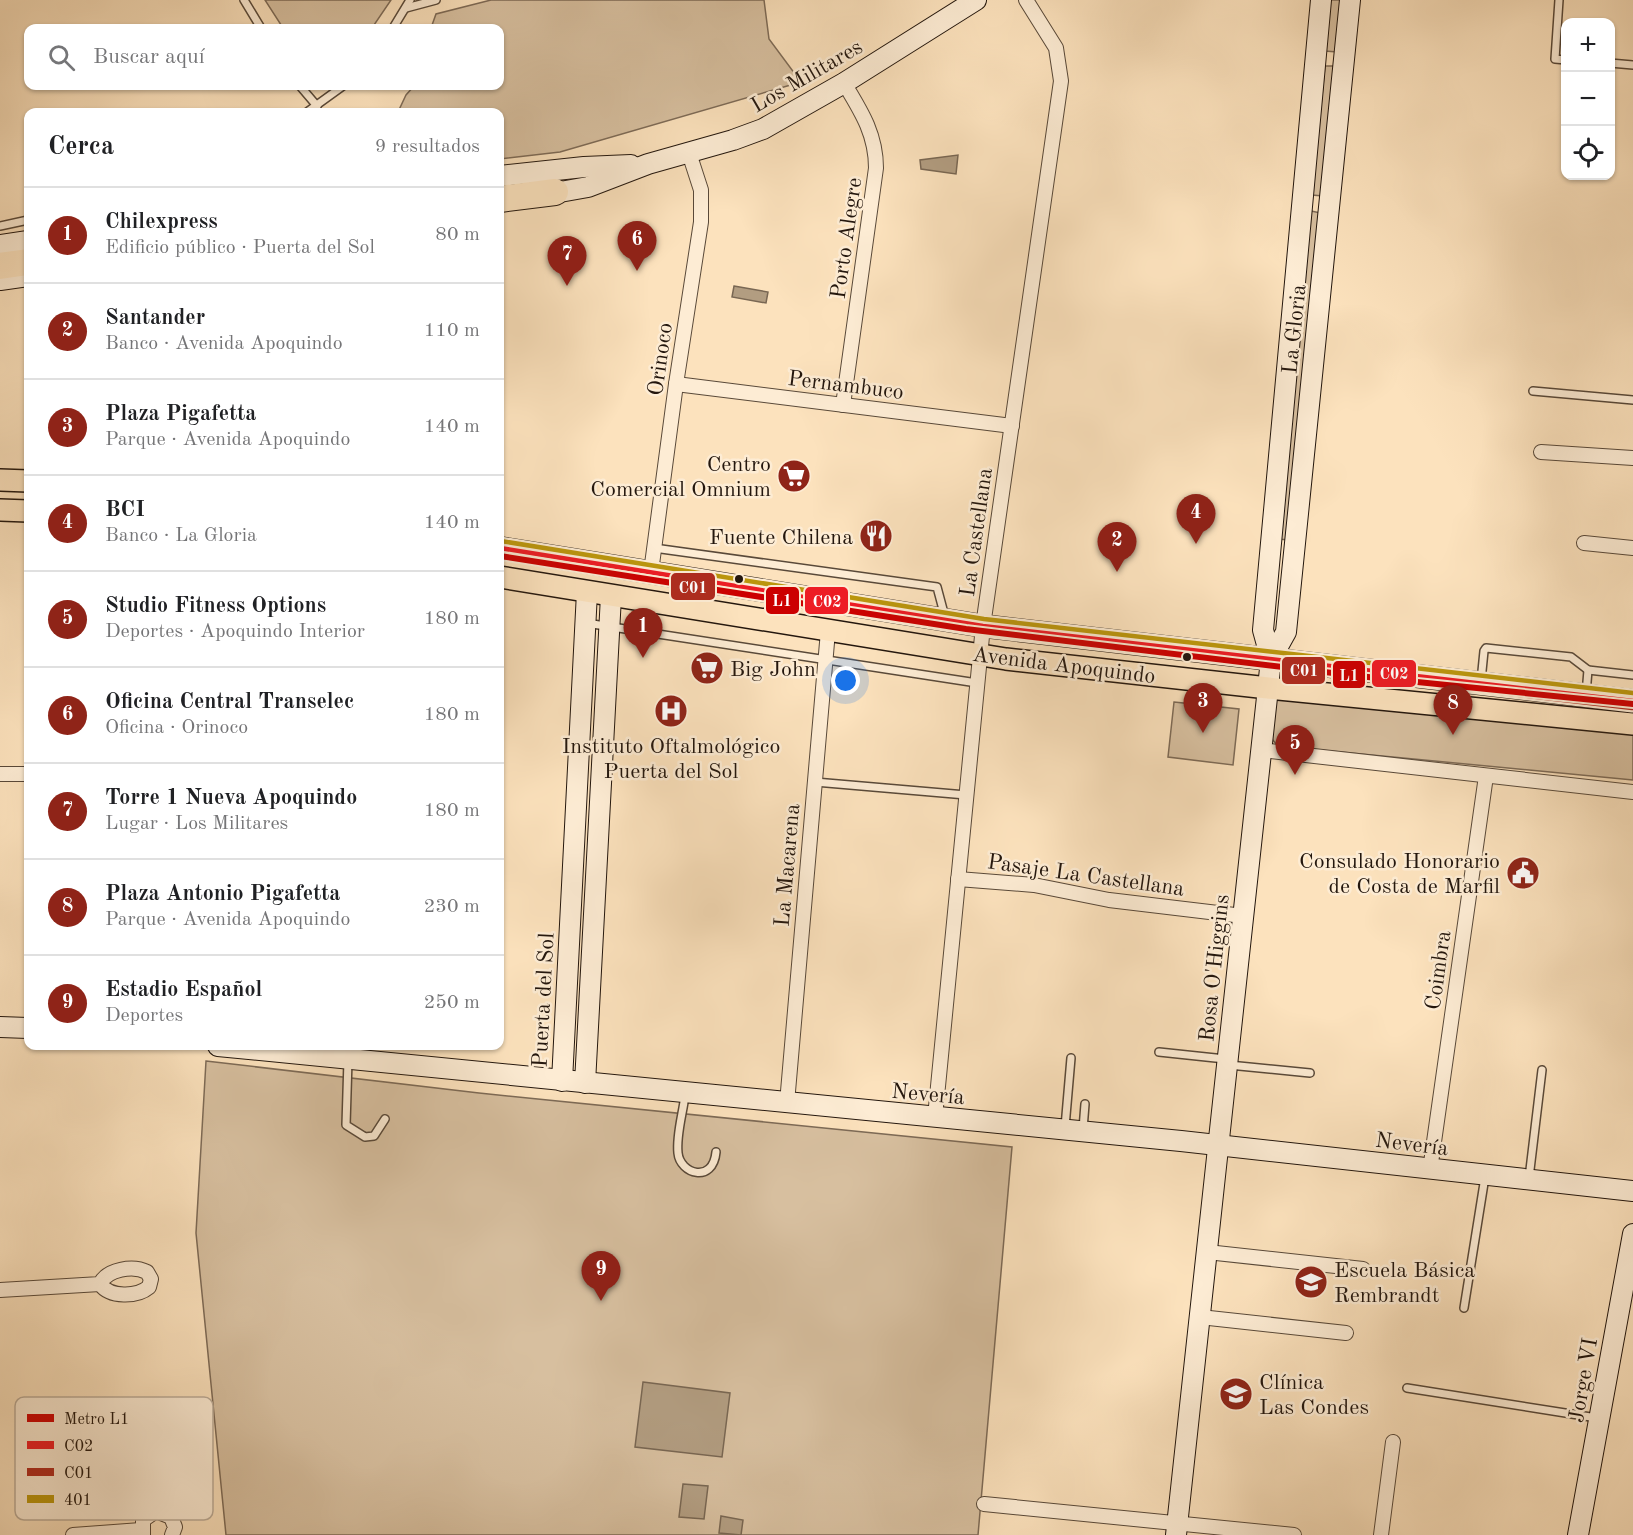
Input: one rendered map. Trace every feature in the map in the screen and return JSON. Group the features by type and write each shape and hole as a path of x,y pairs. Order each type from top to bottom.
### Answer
{"highway":[{"path":"504,198 555,192"},
{"path":"0,266 24,263"}],"main road":[{"path":"0,480 24,481"},
{"path":"0,510 24,510"},
{"name":"Avenida Apoquindo","path":"504,549 984,626 1633,701"},
{"name":"Avenida Apoquindo","path":"504,578 980,655 1268,688 1633,724"}],"street":[{"name":"Los Militares","path":"504,203 588,187 648,164 763,129 844,83 976,0"},
{"name":"La Castellana","path":"935,1117 980,655 1061,81 1056,48 1026,0"},
{"name":"La Gloria","path":"1268,688 1271,659 1263,630 1321,0"},
{"name":"La Gloria","path":"1271,659 1286,632 1350,0"},
{"path":"1317,55 1345,58"},
{"name":"Porto Alegre","path":"843,405 876,168 875,145 868,123 844,83"},
{"name":"Orinoco","path":"651,572 676,384 701,222 701,190 689,153"},
{"name":"Los Militares","path":"504,176 584,167 648,164"},
{"path":"1303,203 1329,205"},
{"path":"0,245 24,242"},
{"path":"0,280 24,277"},
{"name":"Pernambuco","path":"676,384 1011,426"},
{"path":"1541,452 1633,458"},
{"path":"1584,543 1633,548"},
{"path":"1271,544 1281,551 1293,548"},
{"name":"Puerta del Sol","path":"562,1081 588,591"},
{"name":"Puerta del Sol","path":"585,1083 611,596"},
{"name":"La Macarena","path":"787,1103 828,631"},
{"name":"Rosa O'Higgins","path":"1177,1529 1268,688"},
{"path":"1261,750 1633,792"},
{"path":"0,774 24,774"},
{"name":"Coimbra","path":"1430,1170 1486,776"},
{"path":"578,780 601,782"},
{"name":"Pasaje La Castellana","path":"958,879 1034,885 1109,900 1243,916"},
{"name":"Puerta del Sol","path":"570,922 593,925"},
{"path":"0,1027 24,1028"},
{"name":"Nevería","path":"270,1050 1218,1145 1633,1191"},
{"name":"Jorge VI","path":"1578,1535 1633,1234"},
{"path":"1207,1252 1363,1269"},
{"path":"0,1290 100,1284"},
{"path":"1200,1317 1346,1333"},
{"path":"1381,1535 1393,1442"},
{"path":"984,1504 1177,1529 1294,1535"},
{"path":"171,1520 173,1522 172,1535"},
{"path":"73,1535 142,1533"}],"lane":[{"path":"244,0 259,24"},
{"path":"396,24 410,0"},
{"path":"406,8 436,0"},
{"path":"1559,0 1555,59 1561,60"},
{"path":"1615,63 1633,65"},
{"path":"303,90 317,106"},
{"path":"314,108 338,90"},
{"path":"0,226 24,221"},
{"path":"1533,391 1633,400"},
{"path":"654,548 937,587 945,620"},
{"path":"586,623 977,683"},
{"path":"1481,683 1486,648 1571,657 1588,670 1633,675"},
{"path":"1586,696 1588,670"},
{"path":"815,782 966,795"},
{"path":"1159,1052 1310,1073"},
{"path":"336,1055 346,1125 365,1137 374,1136 385,1119"},
{"path":"1071,1058 1074,1131"},
{"path":"1529,1180 1542,1070"},
{"path":"686,1092 678,1152 681,1163 691,1170 701,1172 710,1170 715,1164 716,1152"},
{"path":"1074,1131 1085,1104"},
{"path":"1464,1308 1485,1176"},
{"path":"1407,1388 1599,1418"}],"shaded area":[{"path":"265,0 391,0 375,24 280,24"},
{"path":"491,0 764,0 769,39 801,82 560,152 504,159 504,108 400,108 410,90 504,90 504,24 432,24 436,14"},
{"path":"1330,0 1343,0 1337,52 1325,51"},
{"path":"1325,66 1337,66 1323,196 1312,195"},
{"path":"958,155 956,174 921,169 920,160"},
{"path":"1311,211 1321,213 1289,540 1278,539"},
{"path":"734,286 768,292 766,303 732,297"},
{"path":"1284,696 1633,731 1633,780 1278,746 1272,739 1275,702"},
{"path":"1174,702 1239,709 1233,765 1168,757"},
{"path":"206,1061 479,1093 1012,1147 978,1535 226,1535 196,1233"},
{"path":"643,1382 730,1393 722,1457 635,1447"},
{"path":"683,1484 708,1486 704,1519 679,1517"},
{"path":"721,1516 743,1520 741,1535 719,1533"}],"metro line":[{"name":"L1","path":"504,557 966,629 1358,676 1633,704"}],"transit line":[{"name":"401","path":"504,541 984,619 1633,693"},
{"name":"C02","path":"504,549 983,626 1633,701"},
{"name":"C01","path":"504,557 982,633 1632,708"}],"place":[{"name":"Oficina Central Transelec","path":"637,271"},
{"name":"Torre 1 Nueva Apoquindo","path":"567,286"},
{"name":"Centro Comercial Omnium","path":"794,476"},
{"name":"Fuente Chilena","path":"876,536"},
{"name":"BCI","path":"1196,544"},
{"name":"Santander","path":"1117,572"},
{"name":"Chilexpress","path":"643,658"},
{"name":"Big John","path":"707,668"},
{"name":"Instituto Oftalmológico Puerta del Sol","path":"671,711"},
{"name":"Plaza Pigafetta","path":"1203,733"},
{"name":"Plaza Antonio Pigafetta","path":"1453,735"},
{"name":"Studio Fitness Options","path":"1295,775"},
{"name":"Consulado Honorario de Costa de Marfil","path":"1523,873"},
{"name":"Escuela Básica Rembrandt","path":"1311,1282"},
{"name":"Estadio Español","path":"601,1301"},
{"name":"Clínica Las Condes","path":"1236,1394"}]}
